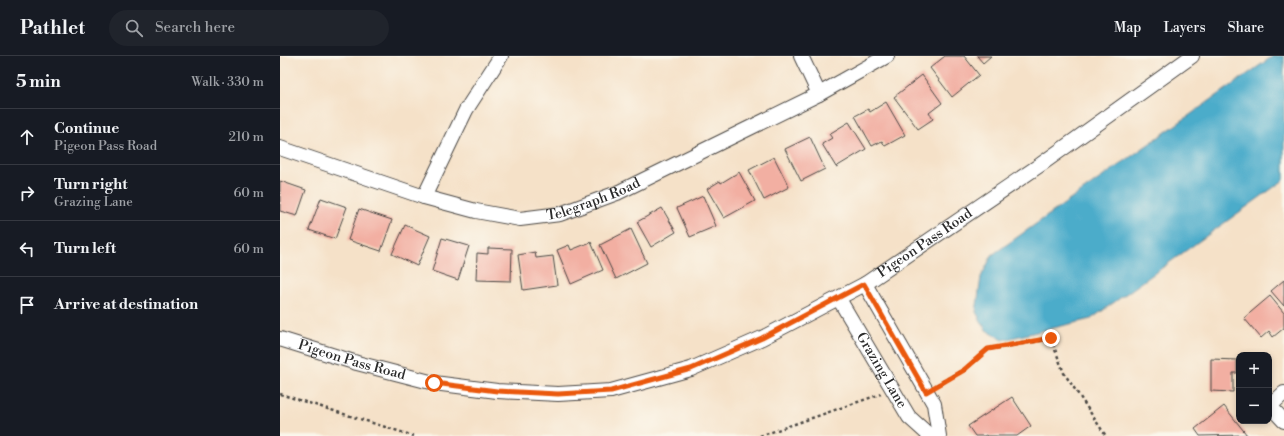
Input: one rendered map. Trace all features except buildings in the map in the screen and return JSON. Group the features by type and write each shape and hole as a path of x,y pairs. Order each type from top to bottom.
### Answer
{"street":[{"path":"424,197 466,110 501,56"},
{"path":"801,56 819,94"},
{"name":"Telegraph Road","path":"280,148 424,197 476,211 520,219 560,214 617,193 819,94 887,56"},
{"name":"Pigeon Pass Road","path":"280,339 357,363 434,383 497,391 558,394 611,391 691,369 762,338 839,299 864,284 1040,165 1192,56"},
{"name":"Grazing Lane","path":"864,284 934,404 939,436"},
{"name":"Grazing Lane","path":"839,299 908,416 930,436"},
{"path":"1284,393 1270,406 1284,421"}],"path":[{"path":"926,392 964,370 988,349 1051,338 1064,373 1106,436"},
{"path":"760,436 893,390"},
{"path":"280,394 414,436"}],"water":[{"path":"1273,56 1284,56 1284,180 1091,319 1003,340 986,330 976,312 981,277 992,255"}],"route":[{"path":"434,383 497,391 558,394 611,391 691,369 762,338 839,299 864,284 926,392 964,370 988,349 1051,338"}]}
